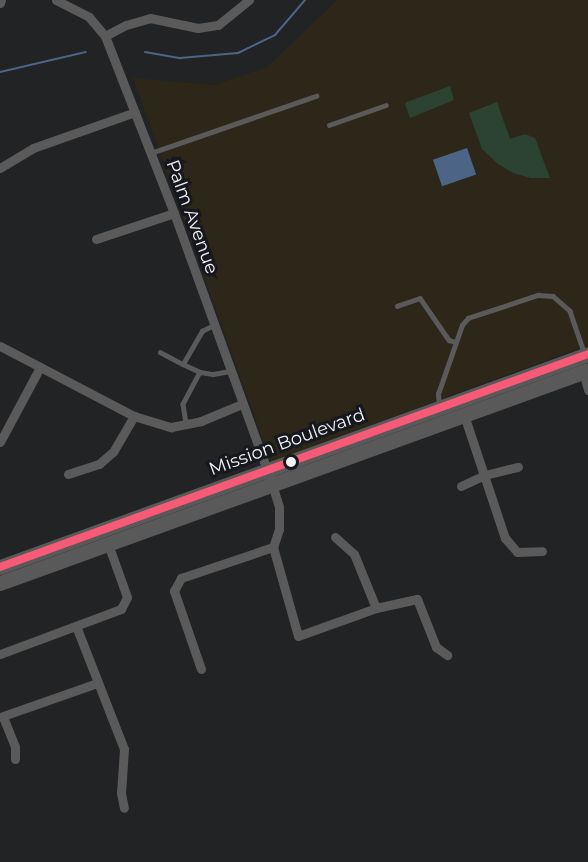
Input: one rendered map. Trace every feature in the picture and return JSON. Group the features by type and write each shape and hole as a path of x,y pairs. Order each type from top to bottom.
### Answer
{"main road":[{"name":"Mission Boulevard","path":"0,583 108,544 439,408 587,354"},
{"name":"Mission Boulevard","path":"0,567 270,476 464,415 585,371"}],"street":[{"name":"Palm Avenue","path":"56,0 89,17 105,36 135,111 270,476 279,507 279,529 273,548"},
{"path":"105,36 126,25 150,18 198,28 218,25 242,2"},
{"path":"0,168 33,148 135,111"},
{"path":"96,239 174,213"},
{"path":"0,346 134,416 171,427 201,421 242,404"},
{"path":"0,442 40,367"},
{"path":"585,371 588,390"},
{"path":"464,415 505,538 517,552 542,551"},
{"path":"68,474 99,464 113,452 134,416"},
{"path":"461,486 485,475 518,467"},
{"path":"335,537 354,554 376,608"},
{"path":"0,654 121,609 127,597 108,544"},
{"path":"201,669 174,591 181,578 273,548 298,636 376,608 417,599 436,647 447,655"},
{"path":"76,626 124,749 121,793 124,808"},
{"path":"15,759 15,747 2,717 97,683"}],"lane":[{"path":"151,153 316,96"},
{"path":"329,125 386,105"},
{"path":"439,408 438,394 462,325 468,318 522,299 553,296 570,311 587,354"},
{"path":"397,306 420,298 449,340 456,342"},
{"path":"183,364 202,331 213,325"},
{"path":"160,352 200,372 213,374 230,371"},
{"path":"186,424 183,404 200,372"}],"shaded area":[{"path":"337,0 588,0 588,345 271,462 133,78 215,85 267,67"}],"green space":[{"path":"450,86 454,100 410,118 405,104 407,102"},
{"path":"497,102 510,139 525,134 535,138 550,178 531,178 513,173 497,163 482,149 469,113"}],"water":[{"path":"467,148 476,174 442,186 433,160"}],"waterway":[{"path":"145,52 180,58 238,53 275,35 305,0"},
{"path":"0,72 86,52"}],"transit line":[{"path":"0,567 588,354"}]}
